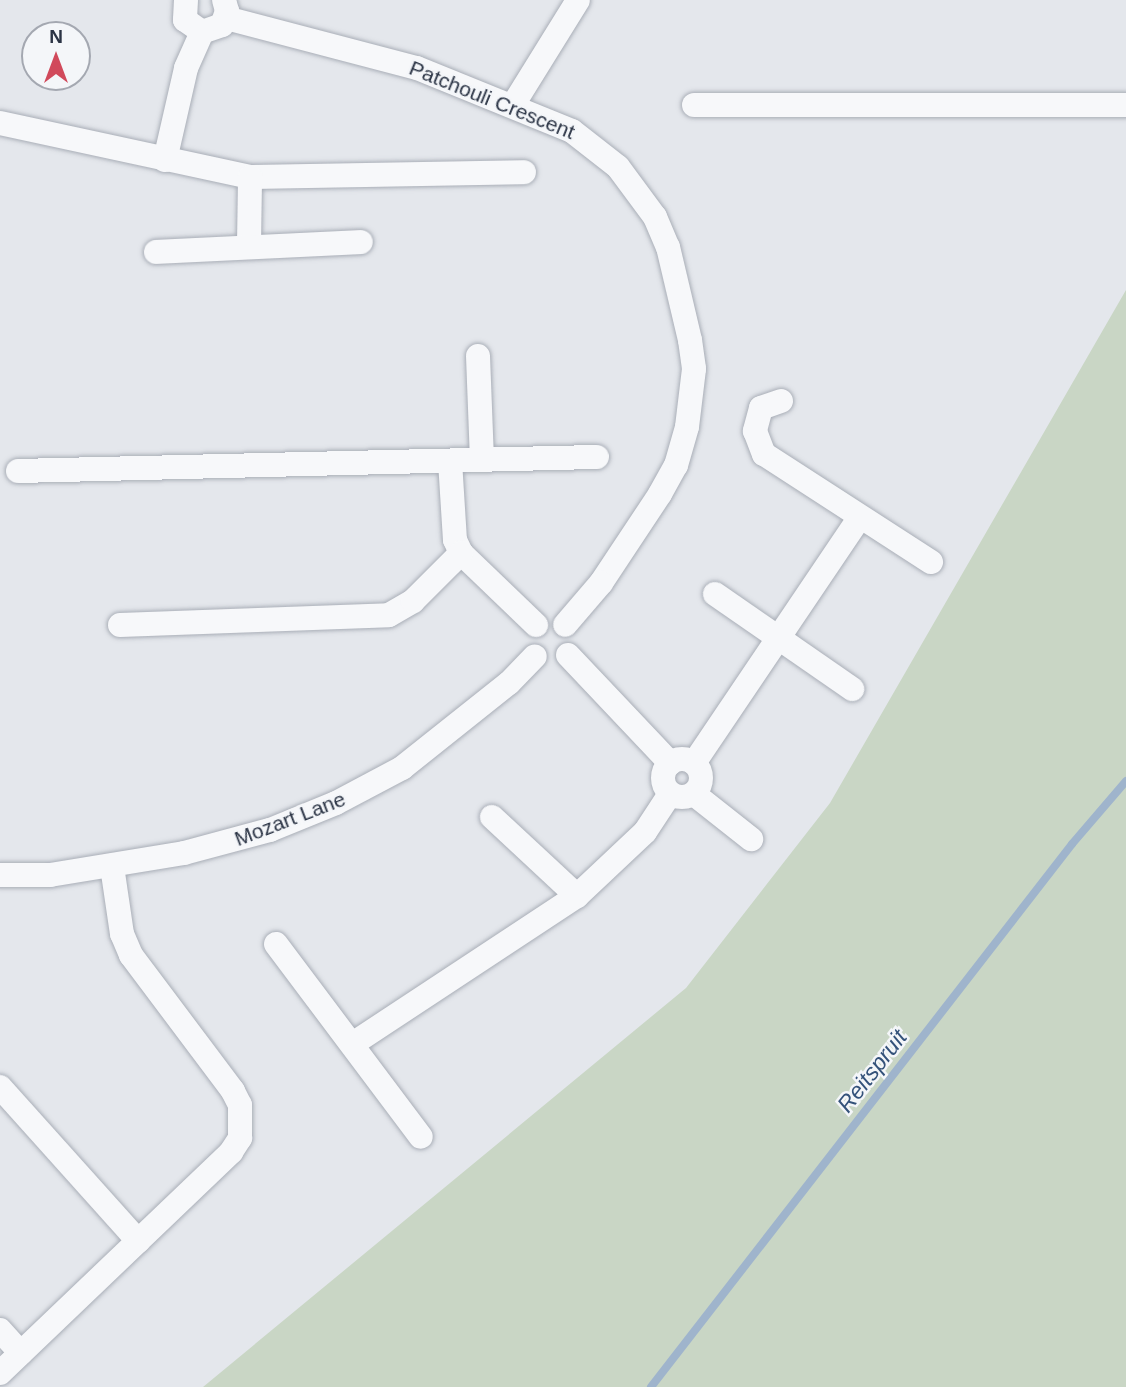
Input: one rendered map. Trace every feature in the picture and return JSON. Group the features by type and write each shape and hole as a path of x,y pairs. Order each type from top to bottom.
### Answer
{"street":[{"path":"513,105 578,0"},
{"path":"165,160 186,68 202,33 185,20 180,1"},
{"name":"Patchouli Crescent","path":"202,33 216,30 225,9 372,55 513,105 585,139 640,194 668,247 694,369 687,427 676,464 615,562 565,625"},
{"path":"694,105 1126,105"},
{"path":"0,123 250,177 524,172"},
{"path":"249,244 250,177"},
{"path":"156,252 249,244 361,242"},
{"path":"478,356 482,460"},
{"path":"781,401 761,408 755,431 764,454 930,562"},
{"path":"18,471 597,457"},
{"path":"450,461 454,533 461,553 536,625"},
{"path":"751,839 662,778 682,763 780,638 859,518"},
{"path":"120,625 389,615 414,601 461,553"},
{"path":"715,594 852,689"},
{"path":"548,619 565,625 573,641 568,655 556,663 535,656 529,641 536,625 548,619"},
{"path":"354,1043 577,896 682,794 702,779 568,655"},
{"name":"Mozart Lane","path":"0,875 50,875 226,844 347,797 402,768 509,683 535,656"},
{"path":"492,817 577,896"},
{"path":"0,1373 230,1152 243,1122 233,1091 131,955 122,934 112,866"},
{"path":"276,944 354,1043 421,1137"},
{"path":"0,1087 138,1241"},
{"path":"0,1330 21,1353"}],"green space":[{"name":"Reitspruit","path":"1126,290 1126,1387 203,1387 686,988 830,803"}],"waterway":[{"name":"Reitspruit","path":"651,1387 1072,844 1126,781"}]}
